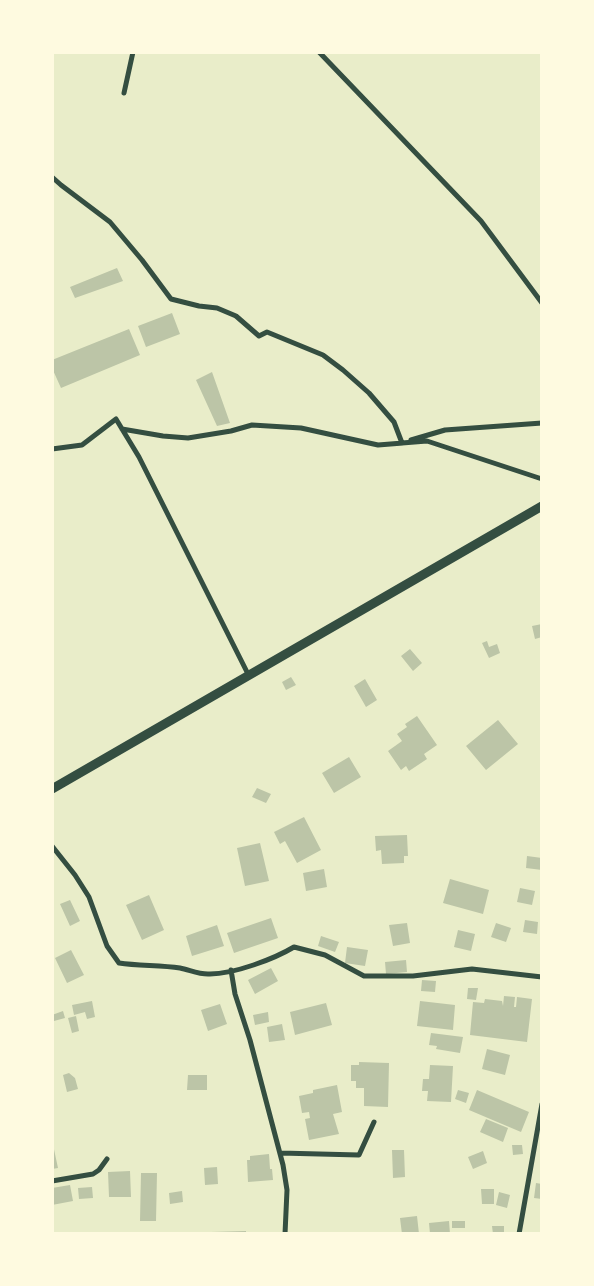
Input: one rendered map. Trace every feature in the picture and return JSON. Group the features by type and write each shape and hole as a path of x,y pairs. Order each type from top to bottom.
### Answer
{"street":[{"path":"124,93 133,52"},
{"path":"319,52 481,221 542,304"},
{"path":"52,177 110,222 171,299 217,308 236,316 259,336 267,332 322,355 344,370 369,393 394,422 402,443"},
{"path":"52,449 82,445 116,419 139,457 249,676"},
{"path":"122,429 188,438 231,431 252,424 301,428 378,445 427,441 542,479"},
{"path":"402,443 445,430 542,424"},
{"path":"52,788 542,506"},
{"path":"52,846 75,875 89,897 106,946 119,963 180,968 209,975 275,958 294,947 325,955 364,976 413,976 472,968 542,977"},
{"path":"231,970 235,994 250,1040 280,1153 287,1190 285,1234"},
{"path":"519,1234 542,1104"},
{"path":"280,1153 359,1156 374,1122"},
{"path":"52,1181 93,1174 99,1170 107,1158"}],"building":[{"path":"117,268 123,281 75,298 70,287"},
{"path":"172,313 180,334 146,347 138,326"},
{"path":"129,329 140,355 61,388 52,368 52,360"},
{"path":"212,372 230,423 217,426 196,380"},
{"path":"542,624 542,637 535,639 532,626"},
{"path":"487,641 489,647 497,644 500,653 489,658 482,643"},
{"path":"410,649 422,663 413,671 401,656"},
{"path":"291,677 296,685 286,690 282,682"},
{"path":"365,679 377,700 366,707 354,686"},
{"path":"417,716 437,745 424,754 427,759 409,771 406,766 401,770 388,751 402,741 397,734 407,727 405,724"},
{"path":"498,720 518,744 486,770 466,746"},
{"path":"349,757 361,777 334,793 322,773"},
{"path":"257,788 271,794 266,803 252,797"},
{"path":"304,817 321,850 297,863 285,841 280,844 274,832"},
{"path":"407,835 408,856 404,856 404,863 382,864 381,850 376,851 375,836"},
{"path":"260,843 269,881 245,886 237,848"},
{"path":"527,856 542,858 542,870 526,868"},
{"path":"324,869 327,887 306,891 303,873"},
{"path":"450,879 489,890 483,914 443,903"},
{"path":"520,888 535,891 532,905 517,902"},
{"path":"149,895 164,930 142,940 126,905"},
{"path":"70,900 80,921 70,926 60,904"},
{"path":"271,918 278,938 234,953 227,933"},
{"path":"525,920 538,922 537,934 523,932"},
{"path":"407,923 410,943 393,946 389,925"},
{"path":"496,923 511,928 506,942 491,937"},
{"path":"217,925 224,946 192,956 186,936"},
{"path":"458,930 475,934 471,951 454,947"},
{"path":"321,936 339,942 335,952 318,946"},
{"path":"347,947 368,950 365,966 345,963"},
{"path":"71,950 84,975 67,983 55,958"},
{"path":"406,960 407,972 386,974 385,962"},
{"path":"271,968 278,981 255,994 248,980"},
{"path":"422,980 436,981 435,992 421,991"},
{"path":"468,988 478,988 476,1000 467,999"},
{"path":"504,996 515,997 514,1007 516,1007 517,997 532,999 527,1042 470,1035 473,1002 484,1003 485,999 502,1001 503,1006"},
{"path":"92,1001 95,1017 87,1019 85,1012 74,1015 72,1005"},
{"path":"420,1001 455,1005 453,1030 417,1026"},
{"path":"326,1003 332,1025 295,1035 290,1012"},
{"path":"220,1004 227,1024 208,1031 201,1010"},
{"path":"63,1011 65,1018 54,1021 52,1015"},
{"path":"268,1012 269,1022 255,1025 253,1015"},
{"path":"76,1016 79,1031 72,1033 68,1018"},
{"path":"282,1024 285,1040 269,1042 267,1027"},
{"path":"431,1033 463,1037 460,1053 436,1049 437,1046 429,1045"},
{"path":"487,1049 510,1055 505,1075 482,1069"},
{"path":"359,1062 389,1063 388,1107 364,1106 364,1088 356,1088 356,1081 351,1081 351,1065 359,1065"},
{"path":"430,1065 453,1066 451,1102 427,1101 428,1091 422,1091 423,1079 429,1079"},
{"path":"69,1073 75,1078 78,1089 67,1092 63,1075"},
{"path":"188,1075 207,1075 207,1090 187,1090"},
{"path":"337,1085 342,1112 333,1114 339,1134 309,1140 305,1119 310,1118 309,1112 302,1113 299,1096 313,1093 313,1090"},
{"path":"458,1090 469,1093 466,1103 455,1099"},
{"path":"477,1090 529,1112 521,1132 469,1110"},
{"path":"486,1119 508,1128 503,1142 480,1132"},
{"path":"52,1140 58,1168 52,1169"},
{"path":"512,1145 522,1145 523,1154 513,1155"},
{"path":"392,1150 404,1150 405,1177 393,1178"},
{"path":"483,1151 487,1163 473,1169 468,1157"},
{"path":"269,1154 273,1180 248,1182 247,1160 250,1160 250,1156"},
{"path":"217,1167 218,1184 205,1185 204,1168"},
{"path":"130,1171 131,1197 109,1197 108,1172"},
{"path":"141,1173 157,1173 156,1221 140,1221"},
{"path":"536,1183 542,1184 542,1199 534,1198"},
{"path":"70,1185 73,1201 52,1205 52,1188"},
{"path":"92,1187 93,1198 79,1199 78,1188"},
{"path":"481,1189 494,1189 494,1204 482,1204"},
{"path":"182,1191 183,1202 170,1204 169,1193"},
{"path":"499,1192 510,1195 507,1208 496,1205"},
{"path":"417,1216 419,1234 402,1234 400,1218"},
{"path":"449,1221 450,1234 430,1234 429,1223"},
{"path":"452,1221 465,1221 465,1228 452,1228"},
{"path":"492,1226 504,1226 504,1234 493,1234"},
{"path":"246,1231 246,1234 212,1234 211,1232"}]}
